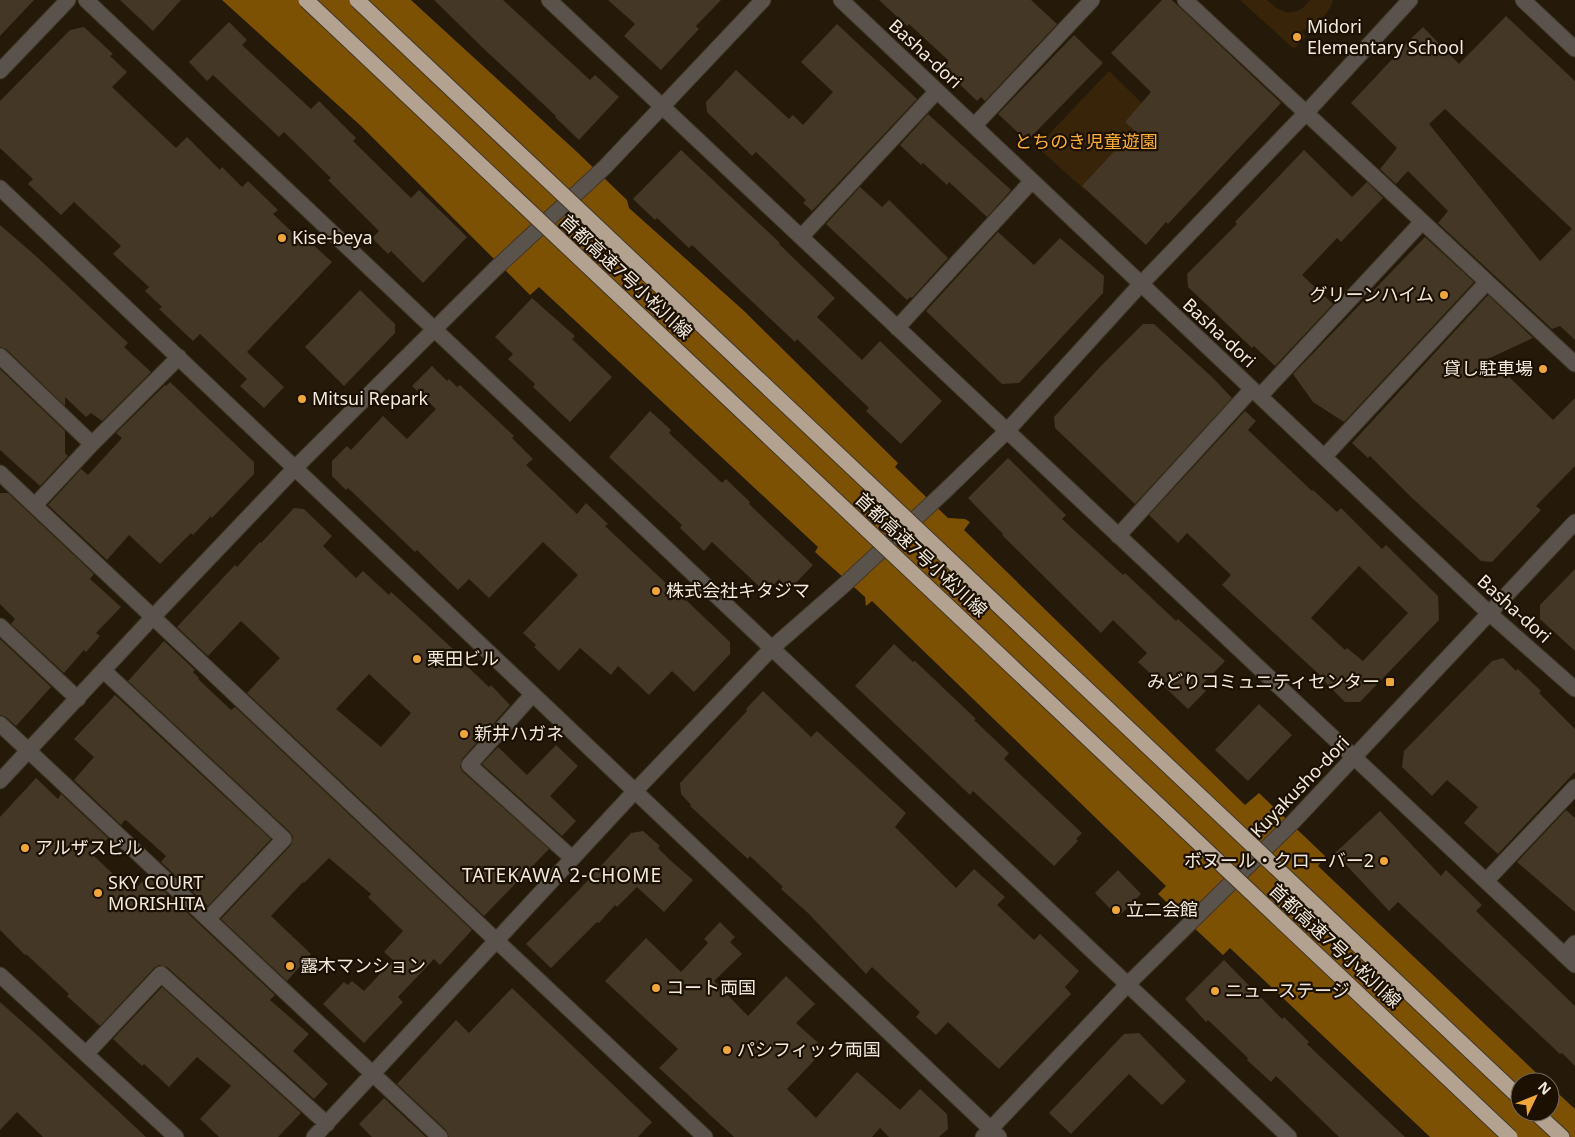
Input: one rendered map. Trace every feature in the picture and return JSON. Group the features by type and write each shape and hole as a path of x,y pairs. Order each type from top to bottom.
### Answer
{"highway":[{"name":"首都高速7号小松川線","path":"306,0 1510,1137"},
{"name":"首都高速7号小松川線","path":"357,0 1510,1089"},
{"path":"1546,1122 1562,1137"}],"street":[{"path":"0,71 68,0"},
{"path":"86,0 1289,1137"},
{"path":"549,0 1570,960 1575,943"},
{"path":"0,781 153,617 296,468 495,269 605,167 763,0"},
{"name":"Basha-dori","path":"841,0 1489,613 1575,689"},
{"path":"974,126 1092,0"},
{"path":"1185,0 1575,364"},
{"path":"314,1137 634,791 772,648 844,585 1007,431 1141,284 1306,113 1410,0"},
{"path":"1523,0 1575,49"},
{"path":"801,237 937,91"},
{"path":"897,328 1032,181"},
{"path":"0,188 533,694 991,1134"},
{"path":"1118,536 1422,222"},
{"path":"1324,457 1487,282"},
{"path":"0,356 92,444"},
{"path":"34,505 179,357"},
{"path":"0,473 496,940 699,1135"},
{"name":"Kuyakusho-dori","path":"991,1134 1128,984 1294,821 1575,522"},
{"path":"0,626 78,699"},
{"path":"104,671 284,839 208,919"},
{"path":"533,694 469,765 572,858"},
{"path":"0,724 440,1137"},
{"path":"1486,881 1575,787"},
{"path":"86,1054 161,974 327,1124"},
{"path":"0,975 176,1137"}],"green space":[{"path":"1240,0 1267,0 1278,9 1294,12 1305,6 1310,0 1333,0 1329,10 1321,19 1301,31 1306,36 1294,49"},
{"name":"とちのき児童遊園","path":"1109,71 1154,115 1085,190 1037,147"}],"shaded area":[{"path":"222,0 411,0 577,152 627,200 629,208 743,310 898,463 895,467 948,518 965,519 970,522 964,530 1245,805 1259,793 1325,856 1318,866 1535,1072 1510,1072 1510,1122 1560,1122 1560,1095 1575,1109 1575,1137 1430,1137 1230,948 1223,955 1158,894 1166,886 872,601 866,606 865,597 815,552 818,547 539,287 530,295 361,126"}],"building":[{"path":"0,0 34,0 0,36"},
{"path":"120,0 181,0 153,31"},
{"path":"434,0 503,0 590,80 595,75 619,97 579,140"},
{"path":"608,0 721,0 696,26 699,29 661,70 624,36 635,24"},
{"path":"879,0 1031,0 1057,24 985,101 981,97 977,101 942,67 948,60 909,24 907,26"},
{"path":"1162,0 1172,0 1281,103 1146,245 1082,186 1134,130 1125,122 1151,92 1111,53"},
{"path":"1506,16 1575,81 1575,340 1560,326 1552,329 1438,223 1448,211 1408,171 1396,184 1380,169 1397,148 1351,103 1396,53 1423,27 1459,64","holes":["1445,109 1572,229 1540,261 1429,124"]},
{"path":"229,22 247,40 242,45 311,109 319,101 356,138 353,141 411,198 419,190 467,237 423,283 391,251 388,254 372,238 379,231 328,180 331,178 284,132 279,137 213,75 207,81 189,62"},
{"path":"837,24 917,99 812,211 803,203 806,200 756,152 752,156 707,112 706,102 736,70 789,119 793,115 803,125 833,92 801,62"},
{"path":"84,27 113,54 110,56 127,72 112,87 176,148 187,137 220,170 222,167 242,187 248,181 278,210 273,214 306,245 310,242 332,262 247,352 284,387 264,408 240,386 247,379 200,334 193,341 159,309 162,307 145,291 149,287 113,254 121,246 74,202 61,215 28,184 33,179 0,148 0,101 70,30"},
{"path":"1074,35 1103,63 1027,141 998,114"},
{"path":"928,114 1011,190 987,217 949,182 947,185 923,163 921,165 900,145"},
{"path":"681,150 780,243 835,298 817,317 862,360 880,341 942,401 901,444 866,411 869,408 797,339 795,342 692,245 689,248 657,218 655,220 633,199"},
{"path":"1304,150 1352,197 1367,182 1383,198 1341,242 1337,238 1302,275 1333,304 1275,366 1254,346 1252,348 1188,287 1187,274 1237,224 1235,222"},
{"path":"860,187 882,207 889,200 948,258 912,298 910,297 907,300 826,224"},
{"path":"0,225 37,257 128,343 124,347 151,372 102,421 91,413 86,417 65,397 65,406 6,349 0,347"},
{"path":"998,232 1034,265 1060,238 1104,276 1103,293 1019,383 1002,384 926,311"},
{"path":"1425,237 1474,282 1344,422 1313,402 1293,374"},
{"path":"360,290 395,324 395,333 344,386 305,347"},
{"path":"1488,295 1533,338 1490,358 1553,420 1575,398 1575,466 1536,506 1541,510 1492,562 1481,561 1411,497 1370,456 1368,458 1352,443"},
{"path":"532,298 575,336 572,339 612,377 570,422 533,387 535,384 508,359 513,354 495,337"},
{"path":"1143,324 1154,324 1232,398 1135,504 1055,428 1054,417"},
{"path":"432,366 447,381 449,379 457,387 460,385 514,436 512,438 533,459 526,465 577,514 586,503 608,524 605,526 730,642 730,654 694,692 672,671 649,695 618,666 611,675 580,648 559,671 534,647 536,645 523,633 578,575 543,542 489,598 469,579 458,590 417,550 415,552 348,488 346,490 332,476 332,461 347,446 351,450 383,416 407,439 436,409 412,386"},
{"path":"0,369 65,431 65,453 68,456 40,486 0,450"},
{"path":"170,382 254,462 254,474 212,518 211,516 193,535 191,533 160,564 129,535 107,560 48,505 81,469 88,475 122,438 116,433"},
{"path":"650,411 671,430 669,433 722,483 726,479 750,502 749,504 813,565 790,589 779,579 766,593 712,542 704,551 680,528 682,525 609,457"},
{"path":"1245,411 1256,421 1248,430 1337,512 1341,508 1382,549 1386,545 1438,596 1439,620 1360,702 1345,702 1322,677 1222,585 1231,575 1187,533 1178,543 1149,515","holes":["1359,566 1408,613 1363,661 1347,648 1345,650 1311,618"]},
{"path":"1008,458 1066,515 1062,519 1123,575 1125,573 1176,621 1178,619 1225,661 1201,686 1206,691 1188,709 1138,662 1147,653 1113,620 1101,633 1002,535 968,498"},
{"path":"0,493 8,493 94,574 90,579 121,607 96,633 100,636 86,652 84,650 64,673 11,624 15,619 0,604"},
{"path":"294,508 304,509 332,536 323,546 356,578 363,571 389,595 391,592 454,650 452,652 489,687 491,685 510,705 462,759 460,767 463,772 549,849 484,916 247,693 280,658 241,621 208,656 177,627 235,565 237,567","holes":["369,674 411,713 381,747 336,709"]},
{"path":"1575,569 1575,651 1540,619 1540,605"},
{"path":"0,639 51,687 16,726 6,717 0,715"},
{"path":"164,641 195,670 193,672 198,679 231,710 235,707 472,930 440,965 434,959 398,997 403,1002 364,1043 323,1004 344,982 348,985 352,981 364,991 393,960 384,952 403,931 368,897 371,894 329,858 271,916 311,954 287,981 221,919 291,845 293,837 290,832 128,681"},
{"path":"894,644 913,662 915,661 976,719 974,720 1009,753 1004,759 1082,833 1076,839 1078,841 1054,866 973,791 970,795 855,686"},
{"path":"1503,658 1516,671 1518,669 1541,691 1539,693 1575,729 1575,772 1498,854 1464,823 1478,807 1447,780 1432,796 1402,767 1404,751 1492,661"},
{"path":"763,691 811,737 817,731 906,813 895,827 956,888 974,869 1005,897 997,905 1034,940 1040,934 1079,971 1065,987 1071,994 999,1069 948,1022 936,1035 916,1017 920,1012 872,967 866,974 808,913 781,889 783,887 750,856 748,859 727,840 690,806 681,794 680,783 747,711 746,709"},
{"path":"115,695 271,839 208,906 161,862 166,856 127,821 125,820 121,825 74,780 94,757 74,739"},
{"path":"1259,704 1292,735 1248,781 1215,750"},
{"path":"556,745 578,766 550,796 576,821 562,836 482,764 498,747 527,775"},
{"path":"36,778 58,799 61,794 108,838 93,855 132,892 148,876 275,995 270,1000 309,1034 293,1051 328,1084 314,1099 167,967 159,965 154,968 100,1026 67,996 69,994 0,930 0,817"},
{"path":"1566,810 1575,818 1575,912 1517,862"},
{"path":"1380,811 1441,876 1446,870 1482,905 1476,911 1575,1006 1575,1066 1398,902 1389,911 1335,853"},
{"path":"643,831 660,846 658,848 670,860 693,880 664,912 637,887 617,907 615,905 599,923 597,922 551,968 526,944 631,833"},
{"path":"1118,870 1141,894 1118,917 1095,893"},
{"path":"720,922 735,937 730,942 742,954 714,981 748,1016 786,976 815,1004 796,1023 825,1049 787,1089 816,1118 857,1072 900,1110 920,1089 947,1114 948,1129 939,1137 889,1137 880,1128 872,1137 734,1137 659,1068 678,1049 605,981 646,938 681,972 708,943 704,939"},
{"path":"1224,960 1282,1019 1284,1017 1309,1042 1307,1044 1405,1137 1339,1137 1276,1076 1271,1082 1208,1020 1206,1022 1185,999"},
{"path":"162,987 301,1113 278,1137 219,1137 200,1119 231,1086 197,1057 169,1087 144,1064 142,1066 113,1039"},
{"path":"512,988 652,1122 638,1137 449,1137 446,1130 397,1084 456,1020 469,1033"},
{"path":"0,1002 146,1137 43,1137 17,1112 0,1130"},
{"path":"1139,1033 1186,1081 1162,1105 1129,1074 1071,1134 1049,1113 1124,1034"},
{"path":"384,1098 426,1137 372,1137 359,1124"}],"place":[{"name":"Midori Elementary School","path":"1297,37"},
{"name":"Kise-beya","path":"282,238"},
{"name":"グリーンハイム","path":"1444,295"},
{"name":"貸し駐車場","path":"1543,369"},
{"name":"Mitsui Repark","path":"302,399"},
{"name":"株式会社キタジマ","path":"656,591"},
{"name":"栗田ビル","path":"417,659"},
{"name":"みどりコミュニティセンター","path":"1390,682"},
{"name":"新井ハガネ","path":"464,734"},
{"name":"アルザスビル","path":"25,848"},
{"name":"ボヌール・クローバー2","path":"1384,861"},
{"name":"SKY COURT MORISHITA","path":"98,893"},
{"name":"立二会館","path":"1116,910"},
{"name":"露木マンション","path":"290,966"},
{"name":"コート両国","path":"656,988"},
{"name":"ニューステージ","path":"1215,991"},
{"name":"パシフィック両国","path":"727,1050"}],"district":[{"name":"TATEKAWA 2-CHOME","path":"562,875"}]}
